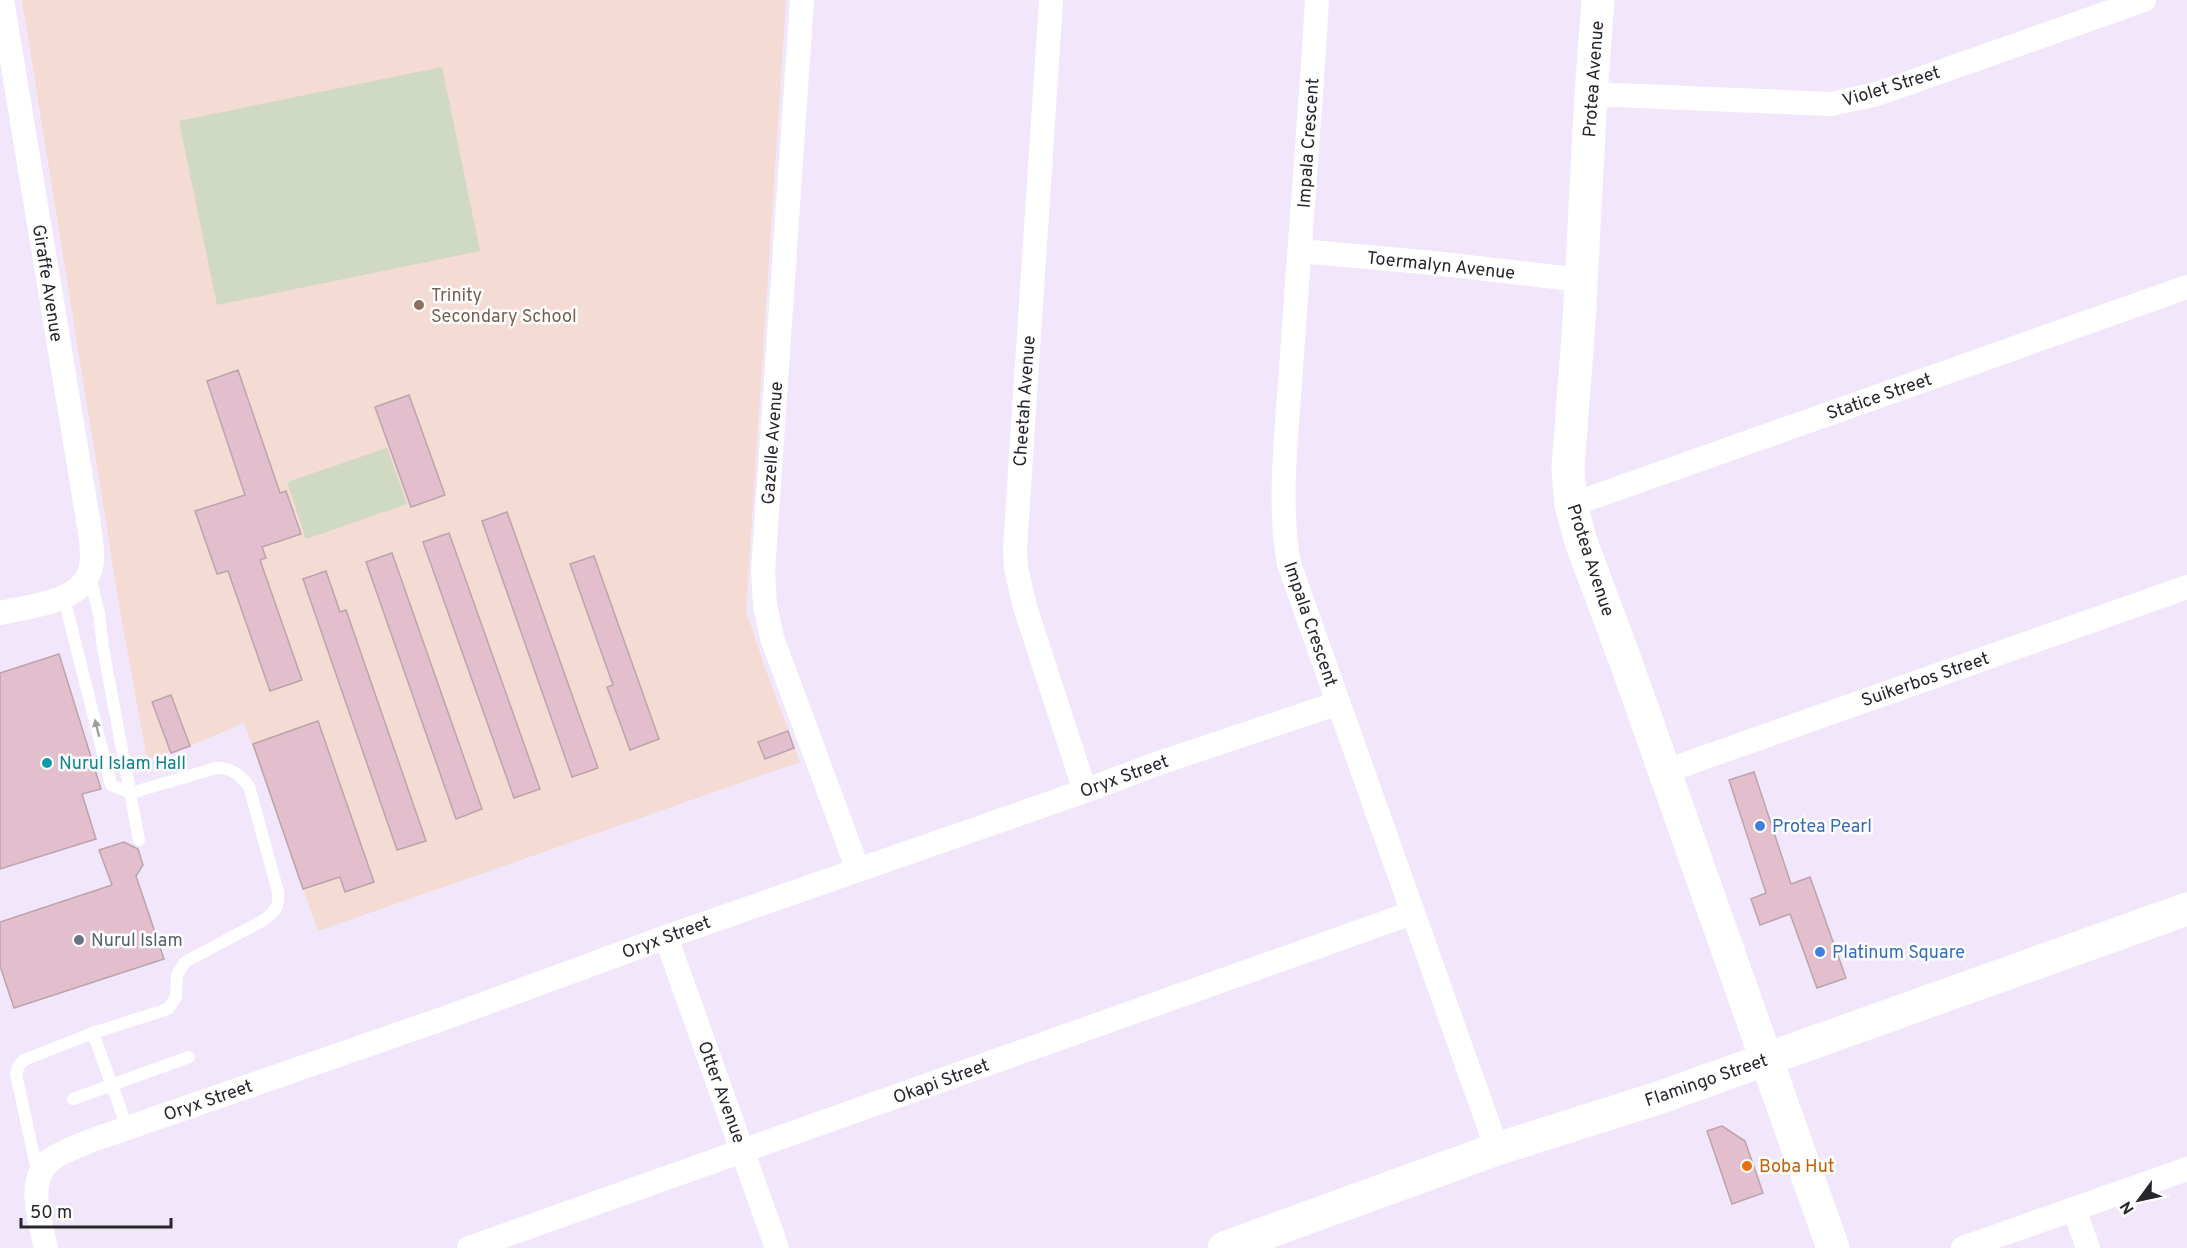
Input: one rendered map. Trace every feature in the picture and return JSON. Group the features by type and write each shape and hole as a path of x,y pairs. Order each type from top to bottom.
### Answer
{"street":[{"name":"Giraffe Avenue","path":"2,0 88,520 90,569"},
{"name":"Gazelle Avenue","path":"802,0 763,571 765,605 772,638 858,870"},
{"name":"Cheetah Avenue","path":"1052,0 1015,548 1016,568 1025,608 1085,791"},
{"name":"Impala Crescent","path":"1317,0 1288,415 1283,519 1285,541 1289,564 1497,1149"},
{"name":"Protea Avenue","path":"1598,0 1568,468 1571,505 1581,542 1627,665 1833,1248"},
{"name":"Violet Street","path":"1591,94 1831,104 1877,94 2144,0"},
{"name":"Toermalyn Avenue","path":"1300,251 1434,263 1581,280"},
{"name":"Statice Street","path":"1571,505 2187,287"},
{"path":"0,613 64,598 74,592 90,569"},
{"name":"Suikerbos Street","path":"1664,772 2187,587"},
{"name":"Oryx Street","path":"39,1176 51,1159 127,1127 444,1018 1153,765 1338,703"},
{"name":"Flamingo Street","path":"1224,1248 1497,1149 1658,1098 2187,909"},
{"name":"Okapi Street","path":"470,1248 1412,913"},
{"name":"Otter Avenue","path":"666,937 777,1248"},
{"path":"1963,1248 2187,1169"},
{"path":"39,1176 38,1213 46,1248"},
{"path":"2074,1209 2088,1248"}],"lane":[{"path":"90,569 139,840"},
{"path":"39,1176 16,1074 19,1065 24,1060 93,1034 168,1009 176,997 177,975 185,962 264,920 279,905 278,892 249,786 239,775 229,768 216,768 131,793 111,785 64,598"},
{"path":"93,1034 127,1127"},
{"path":"72,1099 189,1057"}],"shaded area":[{"name":"Trinity Secondary School","path":"22,0 786,0 746,611 800,762 318,931 244,723 190,746 147,759 120,610"}],"green space":[{"path":"442,67 480,251 217,305 179,121"},
{"path":"387,448 407,504 306,539 287,482"}],"building":[{"path":"238,370 280,493 286,491 301,534 262,547 266,558 260,560 302,680 270,691 228,571 217,574 195,511 245,495 207,381"},
{"path":"409,395 445,495 411,507 375,407"},
{"path":"507,512 598,768 572,777 482,521"},
{"path":"449,533 540,789 514,798 423,542"},
{"path":"392,553 482,809 456,819 366,562"},
{"path":"594,556 659,739 630,750 607,687 613,685 570,564"},
{"path":"326,571 340,612 346,610 426,841 397,850 303,579"},
{"name":"Nurul Islam Hall","path":"59,654 101,789 82,794 96,839 0,869 0,673"},
{"path":"171,695 190,746 171,753 152,702"},
{"path":"318,721 374,882 345,892 340,877 303,889 253,744"},
{"path":"788,731 794,748 765,759 758,742"},
{"path":"1754,772 1791,884 1810,877 1846,978 1817,988 1790,914 1760,925 1751,899 1766,893 1729,780"},
{"name":"Nurul Islam","path":"124,842 138,849 143,865 136,876 164,959 14,1008 0,966 0,922 112,885 99,850"},
{"path":"1722,1126 1745,1141 1763,1193 1732,1204 1707,1131"}],"place":[{"name":"Trinity Secondary School","path":"419,305"},
{"name":"Nurul Islam Hall","path":"47,763"},
{"name":"Protea Pearl","path":"1760,826"},
{"name":"Nurul Islam","path":"79,940"},
{"name":"Platinum Square","path":"1820,952"},
{"name":"Boba Hut","path":"1747,1166"}]}
